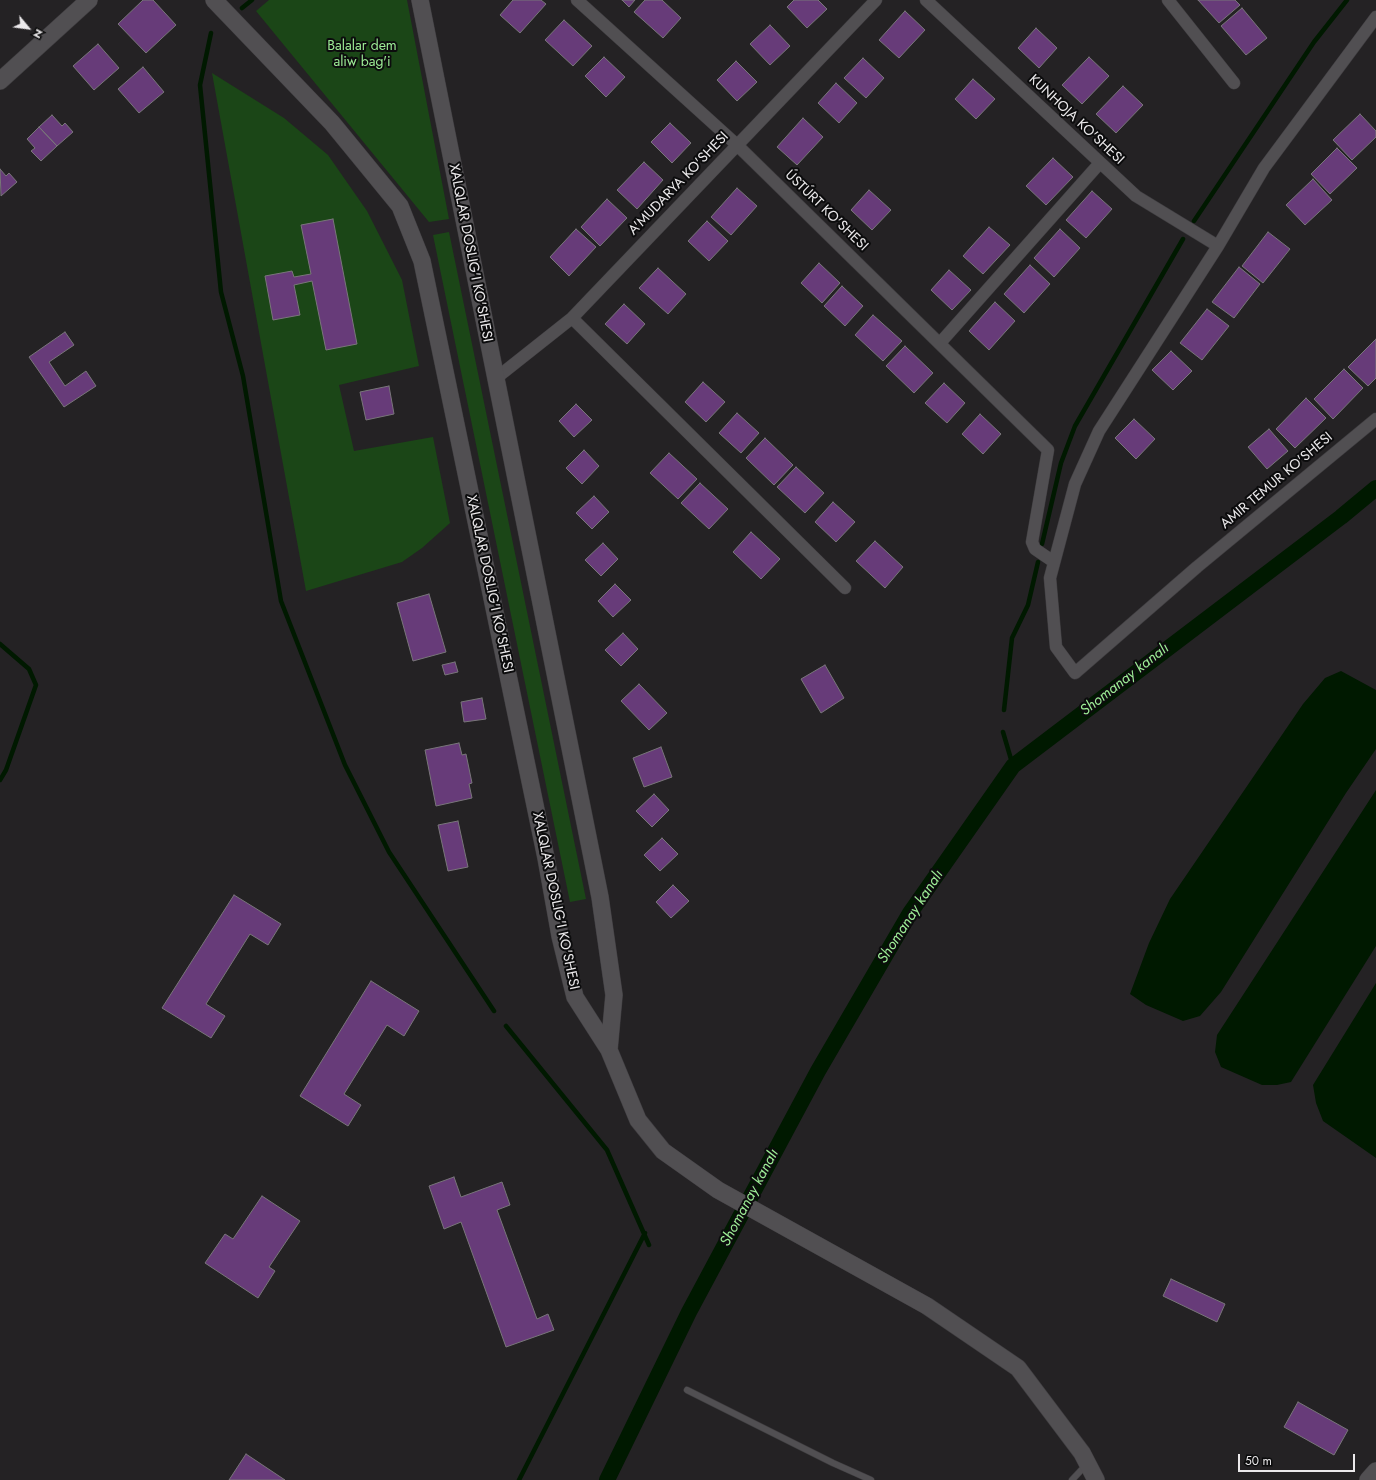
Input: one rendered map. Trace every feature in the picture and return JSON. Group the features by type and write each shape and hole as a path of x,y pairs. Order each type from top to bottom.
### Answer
{"main road":[{"path":"0,81 88,0"},
{"name":"XALQLAR DOSLIG'I KO'SHESI","path":"214,0 332,123 400,206 422,261 546,858 560,936 575,997 609,1050"},
{"name":"XALQLAR DOSLIG'I KO'SHESI","path":"420,0 600,897 614,995 609,1050"},
{"path":"609,1050 638,1120 663,1151 718,1190 927,1306 1018,1368 1082,1453 1096,1480"},
{"path":"1368,1480 1376,1471"}],"street":[{"name":"ÚSTÚRT KO'SHESI","path":"577,0 737,145 1048,450 1032,542 1035,549 1054,562"},
{"name":"A'MUDARYA KO'SHESI","path":"495,379 572,318 876,0"},
{"name":"KUNHOJA KO'SHESI","path":"926,0 1099,164 1136,196 1218,246"},
{"path":"1168,0 1234,83"},
{"path":"1054,562 1075,484 1099,431 1218,246 1264,168 1376,17"},
{"path":"940,343 1099,164"},
{"path":"572,318 845,588"},
{"name":"AMIR TEMUR KO'SHESI","path":"1054,562 1050,578 1056,647 1075,673 1197,567 1376,419"}],"lane":[{"path":"687,1390 833,1463 871,1480"},
{"path":"1072,1480 1088,1464"}],"green space":[{"name":"Balalar dem aliw bag'i","path":"269,0 407,0 449,219 429,222 256,11"},
{"path":"212,73 284,118 328,155 367,211 402,280 419,366 339,385 354,451 433,437 450,523 422,548 402,562 306,591"},
{"path":"449,232 586,899 570,902 433,235"}],"shaded area":[{"path":"1341,671 1376,690 1376,749 1346,793 1221,992 1200,1016 1183,1021 1146,1005 1130,994 1149,943 1170,899 1303,704 1325,678"},
{"path":"1376,790 1376,946 1291,1082 1277,1085 1262,1085 1221,1067 1215,1052 1217,1035"},
{"path":"1376,983 1376,1158 1323,1121 1316,1103 1313,1085"}],"building":[{"path":"143,0 153,0 176,25 146,53 118,24"},
{"path":"513,0 541,0 546,4 520,33 500,15"},
{"path":"622,0 635,0 629,7"},
{"path":"645,0 662,0 681,18 663,38 634,12"},
{"path":"794,0 818,0 827,9 807,28 787,7"},
{"path":"1198,0 1235,0 1240,5 1219,23"},
{"path":"1242,8 1267,38 1246,55 1221,26"},
{"path":"905,11 925,30 899,58 879,40"},
{"path":"564,20 592,46 573,66 545,40"},
{"path":"770,25 790,46 770,65 750,44"},
{"path":"1036,28 1057,48 1039,68 1018,48"},
{"path":"98,44 119,68 94,90 73,66"},
{"path":"604,57 625,77 606,97 585,76"},
{"path":"1089,57 1109,76 1082,104 1062,85"},
{"path":"863,58 884,78 866,98 844,78"},
{"path":"736,61 757,82 737,101 717,80"},
{"path":"143,67 164,92 139,113 118,89"},
{"path":"973,79 995,99 976,119 955,99"},
{"path":"836,83 857,103 839,123 818,103"},
{"path":"1123,86 1143,105 1116,133 1096,114"},
{"path":"1360,114 1376,131 1376,137 1352,160 1333,140"},
{"path":"52,115 62,126 65,123 73,132 57,146 39,127"},
{"path":"803,118 823,137 797,165 777,147"},
{"path":"670,123 691,143 672,163 651,142"},
{"path":"39,127 57,146 41,161 31,151 35,148 27,139"},
{"path":"1337,148 1357,168 1330,194 1311,174"},
{"path":"1053,158 1073,177 1046,205 1026,186"},
{"path":"644,162 663,180 637,209 617,190"},
{"path":"0,169 6,176 9,173 17,182 1,196"},
{"path":"1313,179 1332,200 1305,225 1286,205"},
{"path":"737,188 757,206 731,235 711,217"},
{"path":"869,190 891,210 872,230 851,210"},
{"path":"1092,191 1112,209 1086,238 1066,220"},
{"path":"607,199 627,218 600,246 581,227"},
{"path":"333,219 357,344 326,350 312,281 294,285 300,315 273,320 265,276 292,271 294,277 311,274 301,225"},
{"path":"707,221 728,241 709,261 688,241"},
{"path":"989,227 1010,245 983,274 963,256"},
{"path":"576,229 596,247 569,276 550,257"},
{"path":"1060,229 1080,248 1054,277 1034,258"},
{"path":"1268,232 1290,249 1263,283 1242,266"},
{"path":"819,263 840,283 822,303 801,283"},
{"path":"1030,265 1050,284 1024,313 1004,294"},
{"path":"1239,267 1260,284 1234,318 1212,302"},
{"path":"658,268 686,294 668,314 639,288"},
{"path":"949,270 971,290 952,310 931,290"},
{"path":"842,286 863,306 845,326 824,306"},
{"path":"995,302 1015,321 989,350 969,331"},
{"path":"624,304 645,324 627,344 605,324"},
{"path":"1207,309 1229,326 1202,360 1180,343"},
{"path":"873,315 902,341 883,361 855,335"},
{"path":"65,332 74,345 49,362 65,386 86,371 96,386 64,407 29,357"},
{"path":"1376,339 1376,378 1368,386 1348,367"},
{"path":"905,346 933,373 914,393 886,366"},
{"path":"1171,351 1192,371 1173,390 1152,370"},
{"path":"1344,369 1363,388 1333,419 1314,399"},
{"path":"703,382 725,402 706,422 685,402"},
{"path":"944,383 965,403 947,423 925,403"},
{"path":"389,386 394,414 366,420 360,392"},
{"path":"1306,398 1326,418 1295,448 1276,429"},
{"path":"576,404 592,420 574,437 559,421"},
{"path":"737,413 759,433 741,453 719,433"},
{"path":"980,414 1001,434 983,454 962,434"},
{"path":"1134,419 1155,439 1136,459 1115,438"},
{"path":"1269,429 1288,451 1267,469 1248,447"},
{"path":"765,438 793,465 774,485 746,458"},
{"path":"584,450 599,466 582,484 566,468"},
{"path":"669,453 697,479 678,499 650,473"},
{"path":"796,467 824,493 805,513 777,487"},
{"path":"700,483 728,509 709,529 681,503"},
{"path":"594,496 609,512 592,529 576,513"},
{"path":"833,502 855,522 836,542 815,522"},
{"path":"751,532 780,559 761,579 733,552"},
{"path":"875,541 903,567 885,588 856,561"},
{"path":"603,543 618,559 601,576 585,560"},
{"path":"615,584 631,600 613,617 598,601"},
{"path":"429,594 446,652 413,661 397,603"},
{"path":"623,633 638,649 621,666 605,650"},
{"path":"455,662 458,672 445,675 442,665"},
{"path":"825,665 844,698 821,713 801,679"},
{"path":"639,684 667,713 649,730 621,701"},
{"path":"482,698 486,719 464,722 461,702"},
{"path":"459,743 462,755 466,754 472,783 469,784 472,798 436,806 425,750"},
{"path":"661,747 672,777 644,787 633,758"},
{"path":"654,794 669,810 652,827 636,811"},
{"path":"458,821 468,867 448,871 438,825"},
{"path":"662,838 678,854 660,871 644,855"},
{"path":"673,885 689,901 671,918 656,902"},
{"path":"234,895 281,924 268,945 250,934 206,1004 225,1016 211,1038 162,1008"},
{"path":"371,981 419,1011 404,1036 387,1025 344,1094 361,1105 348,1126 300,1096"},
{"path":"454,1177 461,1197 502,1182 510,1205 497,1210 537,1319 548,1314 554,1330 506,1347 461,1222 444,1229 429,1186"},
{"path":"262,1196 300,1221 269,1267 275,1271 258,1298 205,1263 225,1234 233,1239"},
{"path":"1171,1279 1225,1304 1217,1322 1163,1296"},
{"path":"1298,1402 1348,1430 1334,1455 1284,1427"},
{"path":"246,1454 285,1480 229,1480"}],"waterway":[{"path":"242,8 252,0"},
{"path":"1194,221 1314,42 1347,0"},
{"path":"211,33 200,85 221,292 243,376 281,601 345,765 389,852 494,1011"},
{"path":"1042,544 1061,463 1075,426 1183,239"},
{"name":"Shomanay kanalı","path":"607,1480 689,1312 818,1071 910,913 1013,766 1341,517 1376,488"},
{"path":"1004,710 1012,638 1028,605 1038,562"},
{"path":"0,644 29,669 36,685 6,770 0,780"},
{"path":"1003,732 1013,766"},
{"path":"506,1026 607,1150 649,1245"},
{"path":"519,1480 645,1233"}]}
